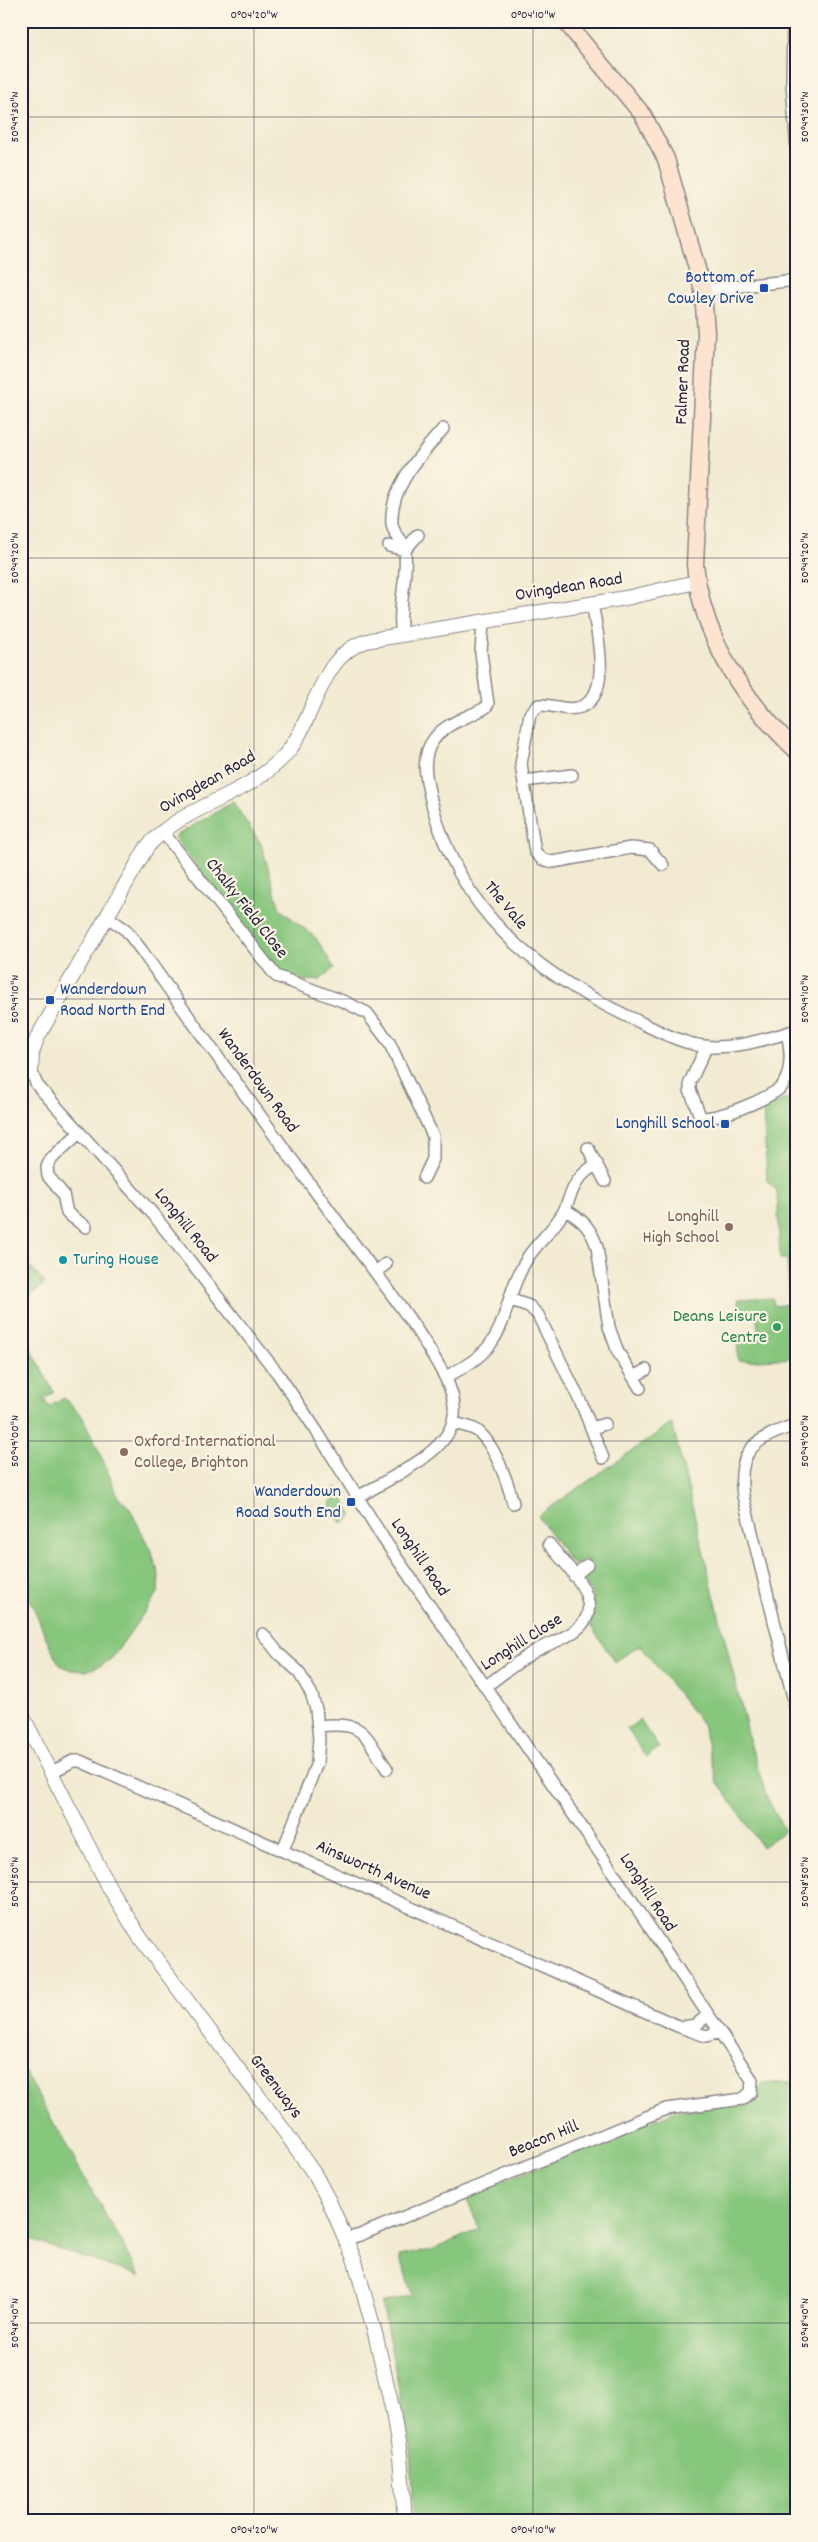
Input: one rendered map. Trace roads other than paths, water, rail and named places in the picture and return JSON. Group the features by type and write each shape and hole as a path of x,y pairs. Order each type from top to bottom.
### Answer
{"main road":[{"name":"Falmer Road","path":"565,21 642,115 656,138 675,184 704,290 706,333 695,564 696,582 715,645 768,724 797,751"}],"street":[{"path":"793,21 792,86 797,153"},
{"path":"704,290 797,280"},
{"path":"406,550 393,530 393,502 398,489 425,441 443,429"},
{"path":"402,635 401,614 406,550 418,535"},
{"path":"389,546 406,550"},
{"name":"Ovingdean Road","path":"26,1073 37,1038 147,848 162,831 186,816 251,784 284,756 306,723 329,670 342,654 364,642 659,592 696,582"},
{"path":"592,603 600,656 596,692 589,702 579,708 547,705 533,709 530,714 521,764 535,852 542,859 553,862 631,848 650,850 663,865"},
{"name":"The Vale","path":"483,622 481,653 488,704 485,708 442,730 434,739 425,758 428,783 438,824 458,871 473,897 511,942 580,992 688,1043 707,1046 741,1043 792,1031"},
{"path":"524,780 572,775"},
{"name":"Chalky Field Close","path":"162,831 276,976 344,1002 367,1013 389,1042 432,1136 433,1158 424,1178"},
{"name":"Wanderdown Road","path":"106,916 130,935 374,1272 445,1377 453,1398 453,1423"},
{"path":"707,1046 691,1078 690,1085 700,1116 704,1119 720,1117 780,1088 787,1077 790,1063 792,1031"},
{"name":"Longhill Road","path":"26,1073 118,1173 225,1303 316,1430 383,1538 606,1862 720,2032 752,2084"},
{"path":"80,1133 51,1159 47,1167 48,1176 63,1194 63,1215 86,1227"},
{"path":"588,1148 605,1181"},
{"path":"445,1377 484,1353 500,1331 517,1279 528,1257 564,1210 577,1179 597,1164"},
{"path":"564,1210 582,1220 593,1236 597,1247 609,1327 618,1352 640,1388"},
{"path":"374,1272 386,1264"},
{"path":"511,1300 529,1306 538,1315 592,1428 603,1458"},
{"path":"633,1378 646,1370"},
{"path":"358,1497 436,1449 447,1437 453,1423 474,1429 486,1440 509,1486 513,1503"},
{"path":"592,1428 605,1424"},
{"path":"797,1424 767,1435 757,1442 744,1458 740,1477 743,1496 797,1713"},
{"name":"Longhill Close","path":"485,1687 535,1651 562,1640 578,1630 587,1613 587,1599 584,1588 549,1544"},
{"path":"574,1576 586,1565"},
{"path":"263,1634 304,1679 315,1704 318,1726 318,1757 283,1850"},
{"path":"273,1646 284,1640"},
{"name":"Greenways","path":"21,1713 109,1887 139,1936 298,2150 329,2201 346,2239 366,2296 394,2412 400,2456 404,2521"},
{"path":"318,1726 354,1726 361,1730 374,1739 387,1769"},
{"name":"Ainsworth Avenue","path":"52,1772 73,1761 80,1761 680,2027 706,2036 720,2032"},
{"path":"680,2027 696,2025 708,2015"},
{"name":"Beacon Hill","path":"346,2239 360,2235 666,2109 743,2099 751,2092 752,2084"}],"place":[{"name":"Bottom of Cowley Drive","path":"764,288"},
{"name":"Wanderdown Road North End","path":"50,1000"},
{"name":"Longhill School","path":"725,1124"},
{"name":"Longhill High School","path":"729,1227"},
{"name":"Turing House","path":"63,1260"},
{"name":"Deans Leisure Centre","path":"777,1327"},
{"name":"Oxford International College, Brighton","path":"124,1452"},
{"name":"Wanderdown Road South End","path":"351,1502"}]}
